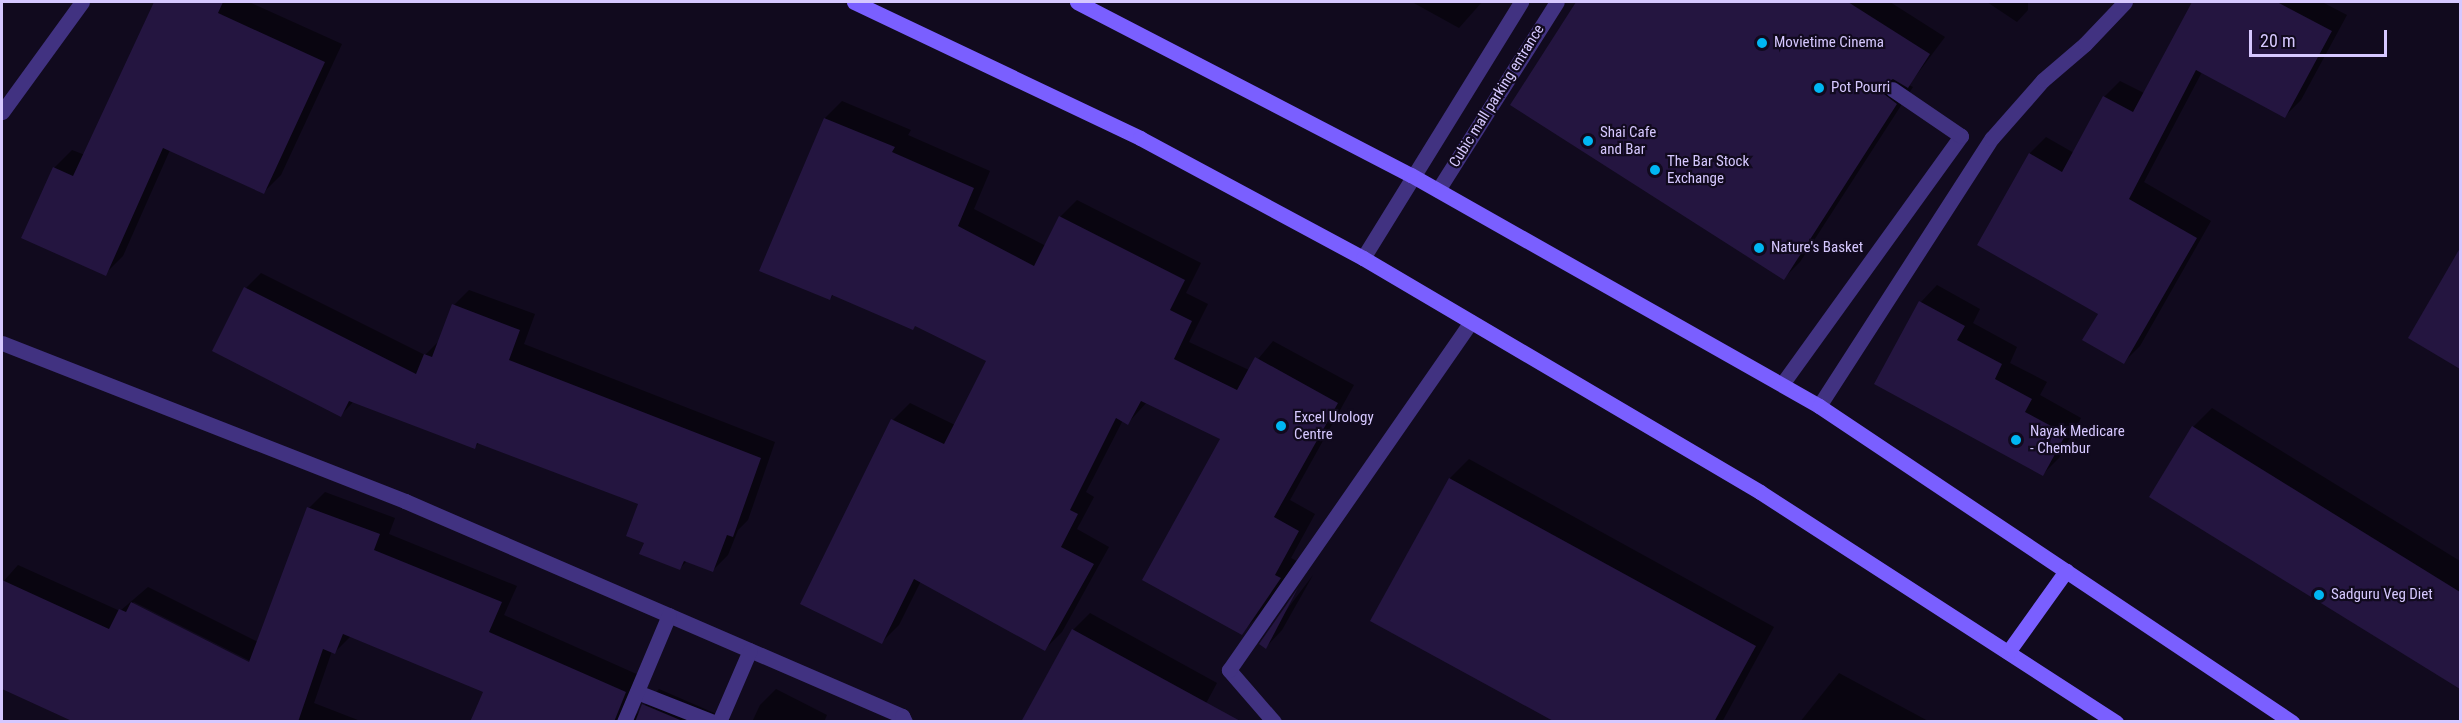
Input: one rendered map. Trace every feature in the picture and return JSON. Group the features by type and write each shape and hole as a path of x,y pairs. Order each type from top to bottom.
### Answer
{"main road":[{"path":"854,2 1140,138 1363,258 1760,492 2116,722"},
{"path":"1077,2 1411,175 1782,384 1819,406 2292,722"},
{"path":"2008,652 2066,571"}],"street":[{"path":"2,112 82,2"},
{"path":"1363,258 1411,175 1521,2"},
{"name":"Cubic mall parking entrance","path":"1438,190 1557,2"},
{"path":"1819,406 1992,138 2043,80 2085,44 2125,2"},
{"path":"1782,384 1961,136 1892,89"},
{"path":"1274,722 1229,670 1471,322"},
{"path":"2,343 405,501 902,716 904,722"},
{"path":"624,722 669,615"},
{"path":"719,722 750,650"},
{"path":"637,692 713,722"}],"building":[{"path":"154,2 223,2 218,13 325,62 264,194 163,148 106,276 21,238 53,167 73,176"},
{"path":"1576,2 1848,2 1930,54 1908,88 1893,79 1884,84 1884,94 1897,104 1784,280 1510,105"},
{"path":"2192,2 2277,2 2332,31 2285,118 2196,70 2129,199 2197,238 2124,364 2082,340 2098,314 1977,245 2029,153 2062,172 2103,96 2133,112"},
{"path":"824,118 895,147 892,152 974,188 958,226 1034,266 1059,216 1185,280 1170,310 1192,321 1174,359 1237,390 1255,357 1338,403 1274,517 1299,531 1275,575 1281,578 1242,635 1142,580 1220,439 1141,401 1128,425 1116,418 1070,510 1078,514 1061,547 1094,564 1045,651 914,579 882,644 800,604 891,419 944,444 986,361 915,326 913,330 832,295 830,300 759,271"},
{"path":"2460,248 2460,369 2408,338"},
{"path":"244,287 416,374 424,354 432,357 452,304 520,330 509,360 761,458 733,537 727,535 713,572 684,561 680,570 639,554 644,543 626,536 638,504 477,443 475,449 349,401 341,417 212,351"},
{"path":"1919,301 1965,326 1957,340 2002,364 1995,379 2032,399 2025,412 2066,434 2043,476 1874,384"},
{"path":"2192,426 2460,592 2460,689 2149,497"},
{"path":"1449,478 1756,646 1714,722 1555,722 1370,621"},
{"path":"307,507 380,534 374,550 502,602 489,632 626,692 614,722 470,722 483,692 343,634 335,654 323,649 298,722 74,722 2,689 2,580 109,629 119,609 126,612 131,602 249,662"},
{"path":"1298,588 1266,649 1259,644"},
{"path":"1072,629 1242,722 1021,722"},
{"path":"642,704 685,722 635,722"}],"place":[{"name":"Movietime Cinema","path":"1762,43"},
{"name":"Pot Pourri","path":"1819,88"},
{"name":"Shai Cafe and Bar","path":"1588,141"},
{"name":"The Bar Stock Exchange","path":"1655,170"},
{"name":"Nature's Basket","path":"1759,248"},
{"name":"Excel Urology Centre","path":"1281,426"},
{"name":"Nayak Medicare - Chembur","path":"2016,440"},
{"name":"Sadguru Veg Diet","path":"2319,595"}]}
